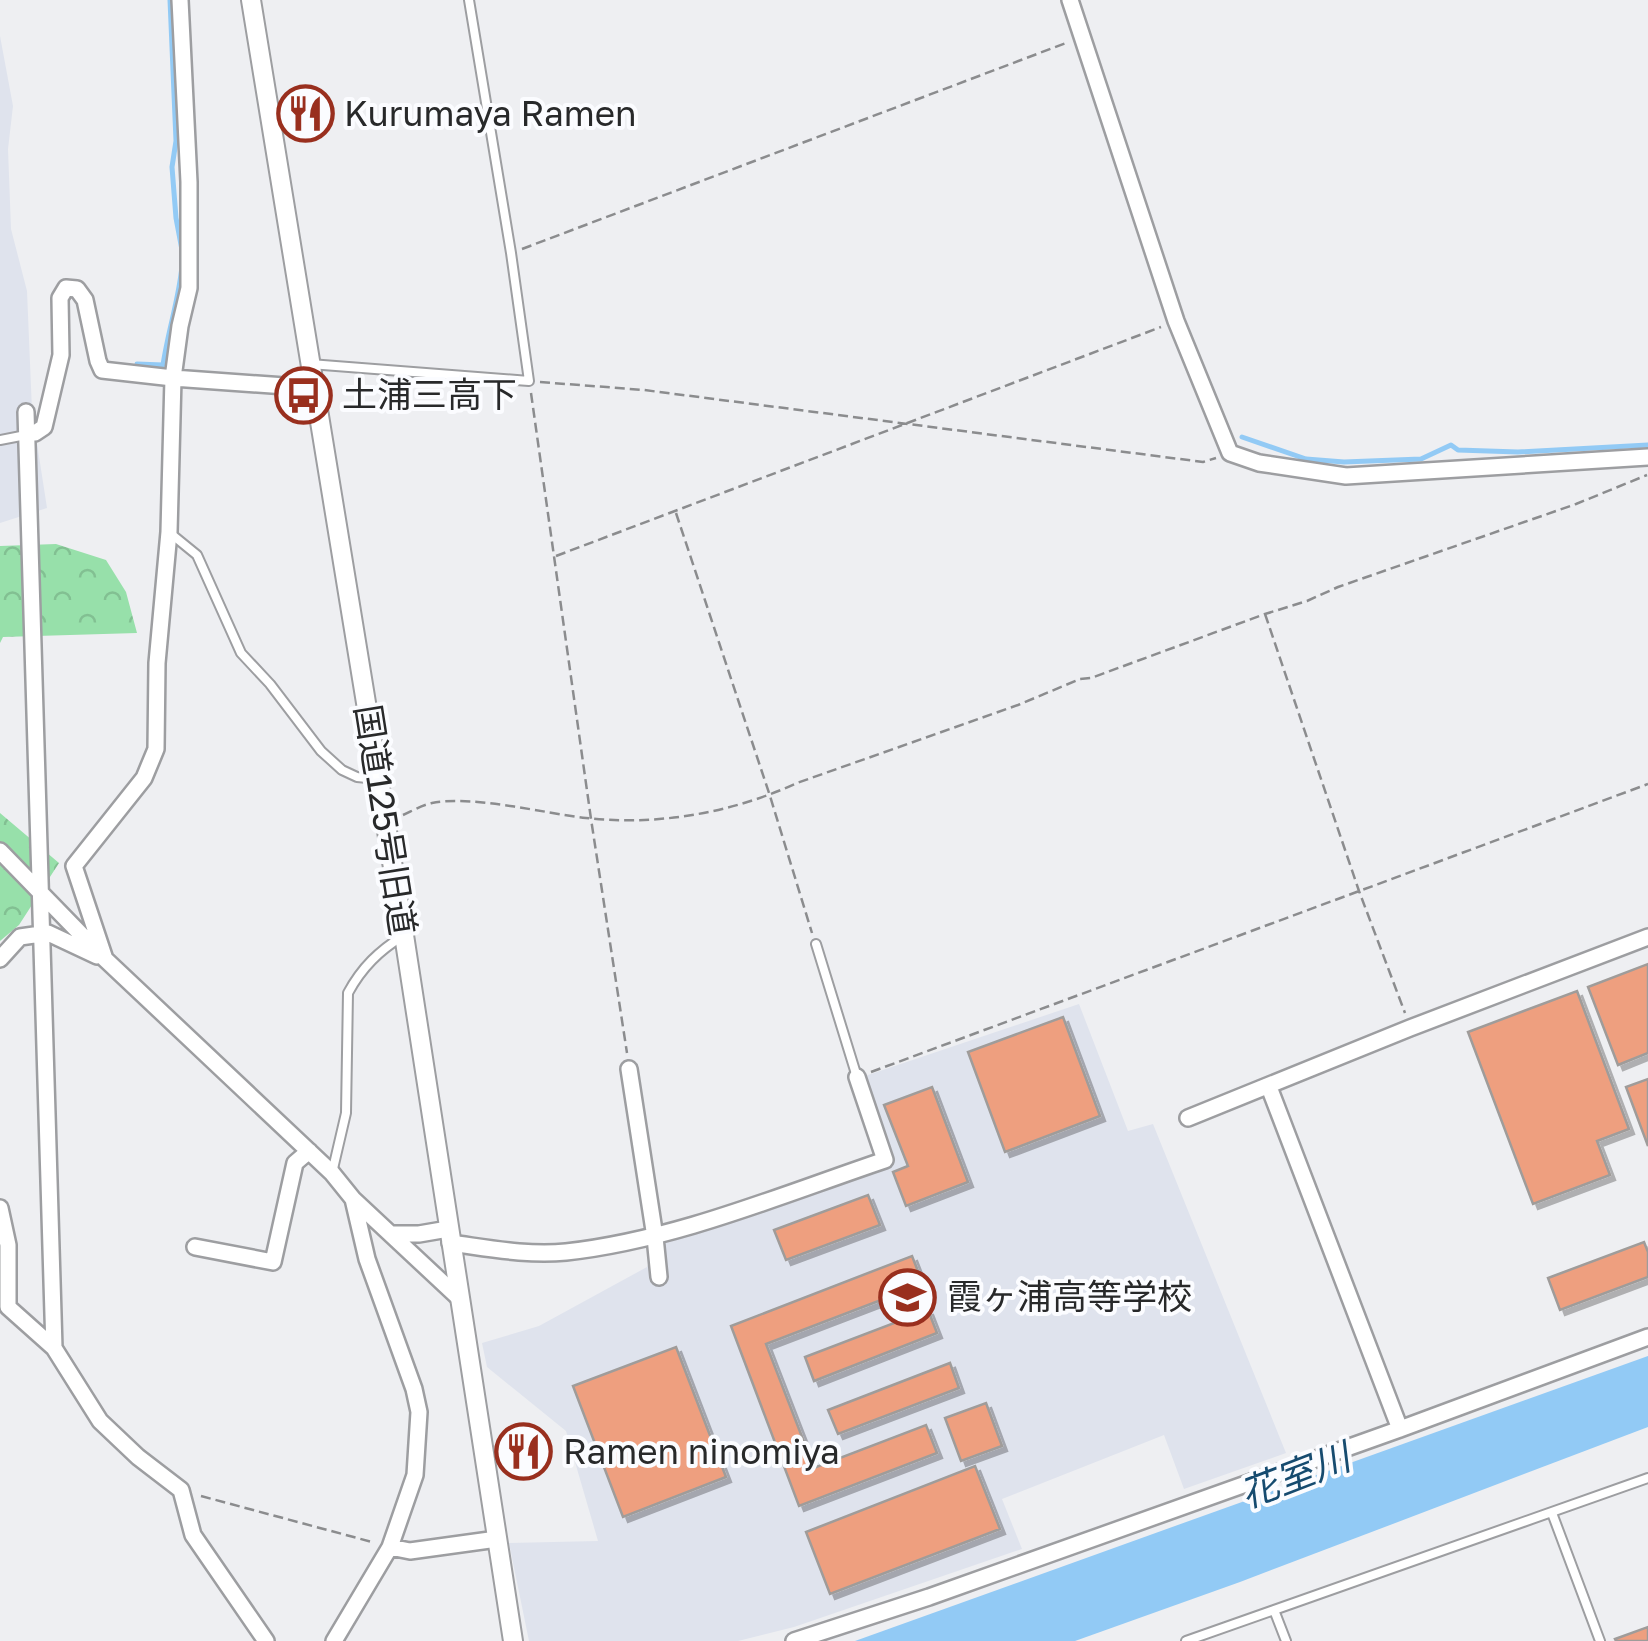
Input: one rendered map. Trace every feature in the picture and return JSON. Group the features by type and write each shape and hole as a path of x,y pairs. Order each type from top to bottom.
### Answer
{"street":[{"path":"105,960 74,866 144,778 156,749 156,663 169,532 173,378 189,288 189,182 180,0"},
{"name":"国道125号旧道","path":"251,0 404,935 514,1641"},
{"path":"1070,0 1176,321 1230,453 1260,463 1346,476 1648,457"},
{"path":"30,434 44,427 61,355 60,298 66,288 77,288 85,300 102,370 313,388"},
{"path":"26,412 30,434 54,1348"},
{"path":"0,851 105,960 459,1298"},
{"path":"0,959 20,938 48,933 105,960"},
{"path":"1188,1118 1648,936"},
{"path":"629,1069 659,1277"},
{"path":"391,1234 450,1236 509,1250 550,1252 656,1237 885,1160 857,1078"},
{"path":"1269,1087 1400,1429"},
{"path":"195,1247 273,1262 295,1164 309,1151"},
{"path":"334,1641 390,1546 415,1475 419,1412 367,1259 353,1199"},
{"path":"0,1208 8,1245 8,1308 54,1348 100,1421 181,1490 193,1535 266,1641"},
{"path":"794,1641 929,1597 1648,1337"},
{"path":"390,1546 410,1551 497,1540"}],"lane":[{"path":"310,364 529,381 469,0"},
{"path":"0,440 30,434"},
{"path":"169,532 198,554 241,653 321,751 342,770 357,777 378,779"},
{"path":"332,1173 346,1113 348,993 378,952 404,935"},
{"path":"816,944 857,1078"},
{"path":"1186,1641 1648,1478"},
{"path":"1552,1513 1600,1641"},
{"path":"1274,1610 1286,1641"}],"path":[{"path":"511,253 1082,36"},
{"path":"554,556 1176,321"},
{"path":"629,1069 529,381 644,390 1203,462 1230,453"},
{"path":"385,823 431,804 466,802 590,818 652,818 700,814 770,796 1338,587 1576,504 1648,474"},
{"path":"675,510 816,944"},
{"path":"1265,614 1410,1028"},
{"path":"857,1078 1648,784"},
{"path":"181,1490 390,1546"}],"shaded area":[{"path":"0,36 13,106 8,149 11,229 27,291 32,411 47,508 0,523"},
{"name":"霞ヶ浦高等学校","path":"1079,1004 1128,1131 1153,1124 1286,1453 1184,1489 1164,1435 1002,1499 1022,1549 794,1627 738,1641 529,1641 509,1543 598,1541 566,1431 487,1367 482,1343 539,1326 647,1267 661,1236 883,1158 865,1076"}],"green space":[{"path":"56,544 106,560 126,592 137,633 3,637 0,643 0,546"},
{"path":"0,813 59,863 19,925 0,941"}],"water":[{"path":"1648,1356 1648,1427 1240,1582 1075,1641 855,1641"}],"building":[{"path":"1648,964 1648,1053 1618,1065 1588,987"},
{"path":"1577,991 1629,1129 1597,1141 1610,1175 1533,1204 1468,1032"},
{"path":"1063,1017 1100,1116 1005,1152 968,1052"},
{"path":"1648,1079 1648,1146 1626,1087"},
{"path":"932,1087 968,1182 906,1206 893,1172 908,1166 884,1105"},
{"path":"868,1195 880,1225 786,1260 774,1230"},
{"path":"1644,1242 1648,1277 1560,1310 1548,1278"},
{"path":"912,1256 923,1284 766,1344 814,1468 926,1425 937,1453 799,1506 731,1326"},
{"path":"928,1310 937,1333 814,1381 805,1357"},
{"path":"676,1347 726,1477 623,1517 573,1386"},
{"path":"950,1363 959,1388 838,1434 828,1410"},
{"path":"986,1403 1002,1446 961,1461 945,1418"},
{"path":"975,1466 1000,1529 830,1594 806,1532"},
{"path":"1648,1627 1648,1641 1615,1639"}],"waterway":[{"path":"170,0 176,141 172,167 182,250"},
{"path":"137,364 163,365 182,266"},
{"path":"1242,437 1306,459 1344,462 1421,459 1451,445 1458,450 1518,452 1648,445"}],"place":[{"name":"Kurumaya Ramen","path":"305,114"},
{"name":"土浦三高下","path":"303,395"},
{"name":"霞ヶ浦高等学校","path":"908,1297"},
{"name":"Ramen ninomiya","path":"524,1452"}],"water label":[{"name":"花室川","path":"1295,1476"}]}
